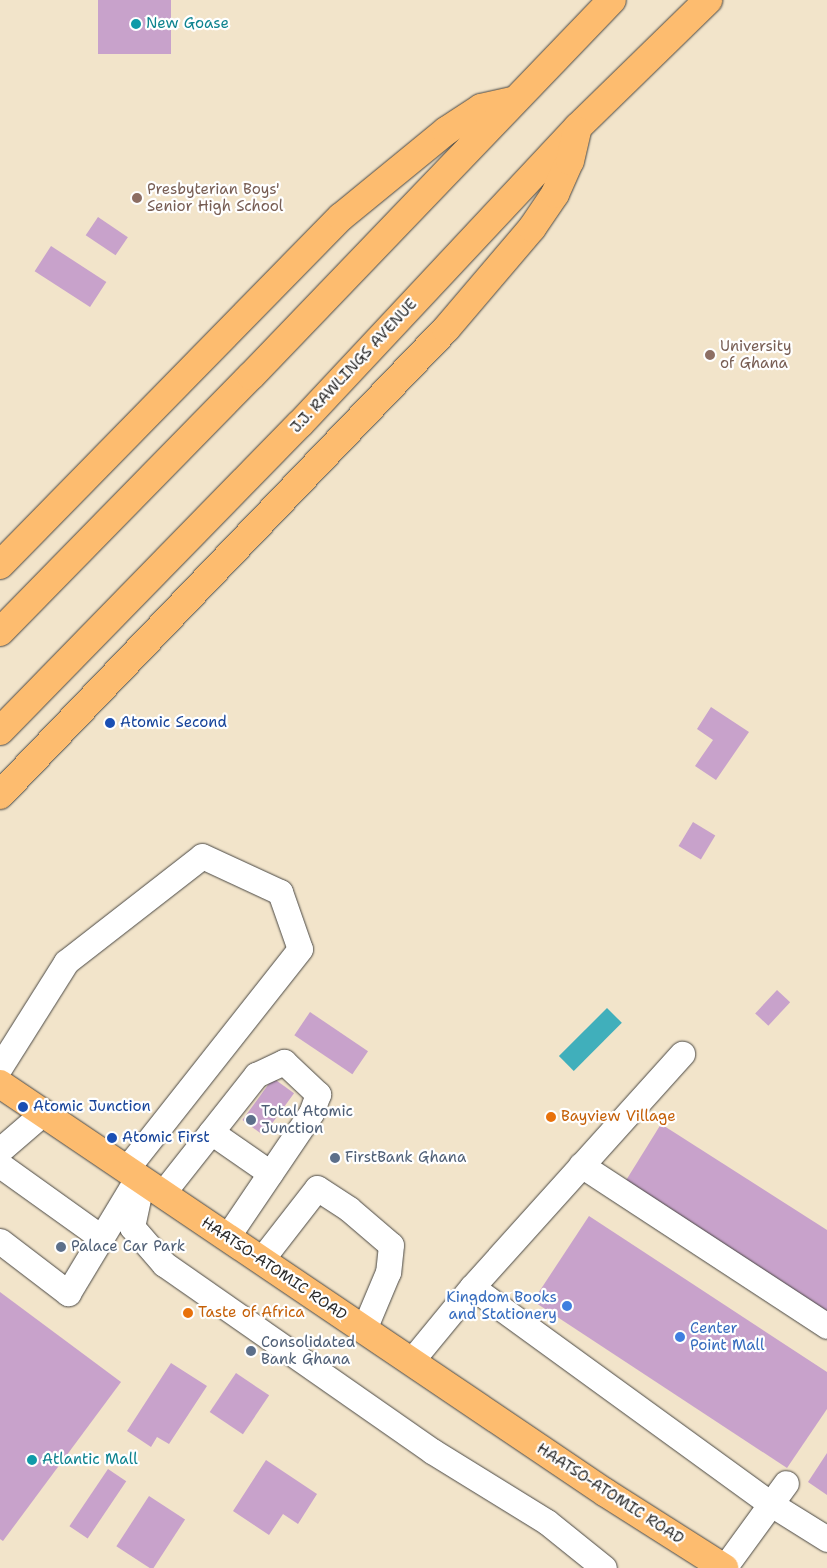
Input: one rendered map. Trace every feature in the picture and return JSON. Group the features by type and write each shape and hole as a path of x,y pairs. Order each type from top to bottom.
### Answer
{"main road":[{"path":"0,632 252,376 512,101 612,0"},
{"name":"J.J. RAWLINGS AVENUE","path":"0,731 300,424 578,127 708,0"},
{"path":"0,565 341,217 446,131 481,108 512,101"},
{"path":"0,795 446,329 532,228 555,194 570,161 578,127"},
{"name":"HAATSO-ATOMIC ROAD","path":"0,1084 412,1360 606,1493 724,1568"}],"lane":[{"path":"0,1067 66,962 202,856 280,892 300,949 102,1238 68,1293 0,1241"},
{"path":"412,1360 472,1287 682,1054"},
{"path":"227,1237 311,1113 318,1094 284,1062 256,1075 211,1132 142,1180 132,1227 164,1264 376,1413 547,1522 604,1568"},
{"path":"0,1150 43,1113"},
{"path":"211,1132 270,1173"},
{"path":"0,1165 102,1238"},
{"path":"581,1165 827,1326"},
{"path":"261,1260 317,1188 350,1209 390,1245 388,1272 364,1329"},
{"path":"472,1287 771,1504 827,1539"},
{"path":"724,1568 786,1483"}],"water":[{"path":"607,1008 622,1023 574,1071 559,1056"}],"building":[{"name":"New Goase","path":"98,0 171,0 171,54 98,54"},
{"path":"98,217 128,237 116,255 86,235"},
{"path":"51,246 106,282 90,307 35,271"},
{"path":"711,707 749,732 716,780 695,766 713,740 697,729"},
{"path":"693,822 715,835 701,859 679,846"},
{"path":"777,990 790,1002 768,1026 755,1013"},
{"path":"310,1012 368,1051 352,1074 294,1035"},
{"path":"273,1078 294,1093 263,1135 242,1120"},
{"path":"661,1124 827,1230 827,1312 625,1182"},
{"name":"Center Point Mall","path":"589,1216 827,1372 827,1409 787,1468 533,1301"},
{"name":"Atlantic Mall","path":"0,1292 121,1382 3,1541 0,1539"},
{"path":"171,1363 207,1386 169,1444 157,1437 151,1447 127,1431"},
{"path":"236,1373 269,1395 243,1434 210,1412"},
{"path":"827,1453 827,1495 808,1482"},
{"path":"266,1460 317,1494 298,1524 283,1514 269,1535 233,1511"},
{"path":"108,1469 126,1481 88,1539 69,1526"},
{"path":"149,1496 185,1519 154,1568 150,1568 116,1546"}],"place":[{"name":"New Goase","path":"136,24"},
{"name":"Presbyterian Boys' Senior High School","path":"137,198"},
{"name":"University of Ghana","path":"710,355"},
{"name":"Atomic Second","path":"110,723"},
{"name":"Atomic Junction","path":"23,1107"},
{"name":"Bayview Village","path":"551,1117"},
{"name":"Total Atomic Junction","path":"251,1120"},
{"name":"Atomic First","path":"112,1138"},
{"name":"FirstBank Ghana","path":"335,1158"},
{"name":"Palace Car Park","path":"61,1247"},
{"name":"Kingdom Books and Stationery","path":"567,1306"},
{"name":"Taste of Africa","path":"188,1313"},
{"name":"Center Point Mall","path":"680,1337"},
{"name":"Consolidated Bank Ghana","path":"251,1351"},
{"name":"Atlantic Mall","path":"32,1460"}]}
